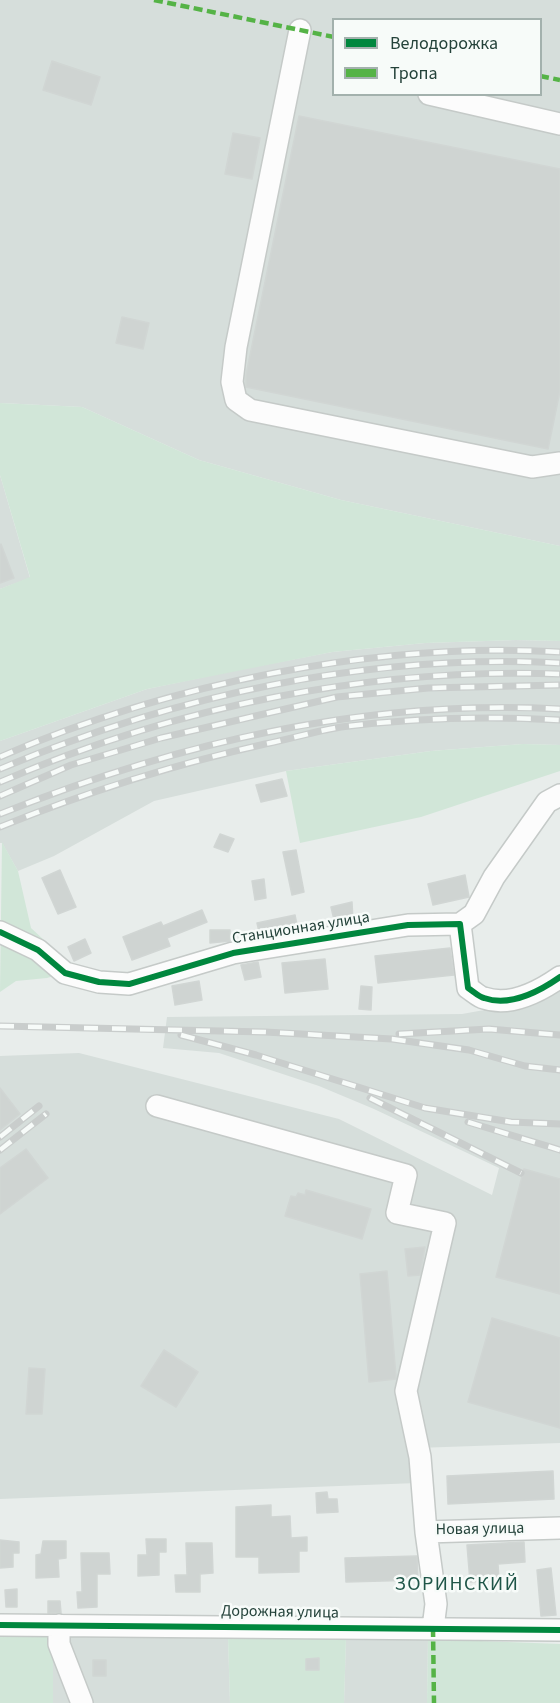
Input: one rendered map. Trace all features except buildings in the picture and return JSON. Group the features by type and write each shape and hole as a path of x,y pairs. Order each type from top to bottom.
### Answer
{"street":[{"path":"300,30 236,347 232,382 236,400 250,410 532,467 560,463"},
{"path":"438,96 560,124"},
{"path":"560,795 547,802 494,876 474,914 460,924 463,933 468,988 484,998 506,1000 540,992 560,977"},
{"name":"Станционная улица","path":"0,932 38,950 65,973 99,982 129,984 233,953 408,925 460,924"},
{"path":"157,1107 406,1175 398,1213 445,1223 406,1391 420,1457 426,1532"},
{"name":"Новая улица","path":"433,1628 436,1604 426,1532 560,1528"},
{"name":"Дорожная улица","path":"0,1625 560,1630"},
{"path":"59,1625 59,1644 82,1703"}],"shaded area":[{"path":"0,0 560,0 560,546 341,500 199,460 82,407 0,403"},
{"path":"0,475 30,578 0,589"},
{"path":"560,641 560,745 523,744 431,751 286,771 154,801 54,856 18,871 0,843 0,741 147,689 233,671 332,652 425,643"},
{"path":"560,984 560,1443 417,1448 417,1483 0,1499 0,1056 79,1053 339,1119 492,1195 499,1168 374,1109 319,1086 219,1053 163,1048 167,1017 462,1014 540,1000"},
{"path":"53,1635 228,1636 230,1703 53,1703"},
{"path":"346,1638 428,1639 427,1703 344,1703"}],"green space":[{"path":"0,403 82,407 199,460 341,500 560,546 560,641 425,643 332,652 147,689 0,741 0,589 30,577 0,475"},
{"path":"523,744 560,745 560,771 421,817 300,843 286,771 431,751"},
{"path":"2,842 18,871 31,928 57,952 70,971 47,978 16,981 0,992"},
{"path":"0,1635 53,1635 53,1703 0,1703"},
{"path":"228,1636 346,1638 344,1703 230,1703"},
{"path":"428,1639 560,1644 560,1703 427,1703"}],"railway":[{"path":"0,757 132,708 274,673 346,661 419,654 490,650 560,652"},
{"path":"0,769 135,720 204,700 274,684 417,665 489,662 560,663"},
{"path":"0,782 134,732 274,697 345,685 417,677 560,674"},
{"path":"0,796 71,765 161,738 337,697 428,688 560,685"},
{"path":"0,814 68,788 136,766 205,746 274,731 345,719 416,711 487,708 560,709"},
{"path":"0,827 98,790 164,770 341,727 450,719 560,720"},
{"path":"0,1026 265,1032 392,1039 469,1050 525,1066 560,1070"},
{"path":"399,1034 489,1029 560,1035"},
{"path":"181,1035 256,1055 425,1108 511,1122 560,1124"},
{"path":"370,1098 521,1173"},
{"path":"0,1137 39,1106"},
{"path":"0,1150 46,1114"},
{"path":"468,1122 560,1150"}],"marked path":[{"path":"154,0 332,37"},
{"path":"542,76 560,80"},
{"path":"433,1628 434,1703"}],"cycle path":[{"path":"0,932 38,950 65,973 99,982 129,984 233,953 408,925 460,924 468,988 480,996 494,1000 514,999 534,992 560,977"},
{"path":"0,1625 560,1630"}],"district":[{"name":"ЗОРИНСКИЙ","path":"457,1586"}]}
